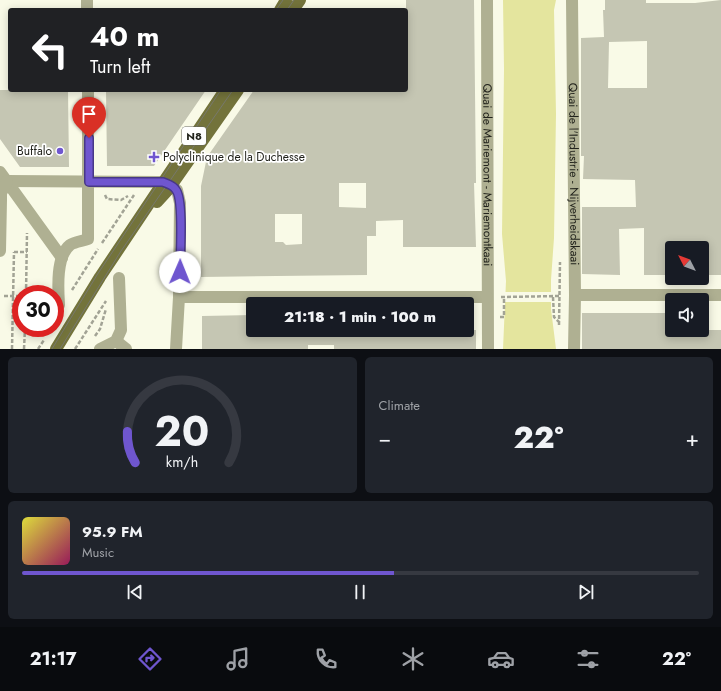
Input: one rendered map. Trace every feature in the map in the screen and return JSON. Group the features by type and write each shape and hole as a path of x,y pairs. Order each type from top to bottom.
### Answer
{"main road":[{"name":"N8","path":"167,184 225,92"},
{"name":"N8","path":"56,349 121,246 236,92"}],"street":[{"name":"Quai de Mariemont - Mariemontkaai","path":"487,0 488,349"},
{"name":"Quai de l'Industrie - Nijverheidskaai","path":"572,0 575,295 574,349"},
{"path":"58,285 62,258 70,245 88,239 88,92"},
{"path":"3,177 89,182 144,182 167,184 177,190 180,204 179,297 176,349"},
{"path":"3,177 62,258"},
{"path":"0,251 1,193 3,177"},
{"path":"100,349 116,341 121,330 119,278"},
{"path":"575,295 721,295"},
{"path":"179,297 487,298"},
{"path":"116,341 126,349"}],"path":[{"path":"64,297 72,290 116,221 144,182"},
{"path":"26,285 28,211"},
{"path":"13,285 14,245"},
{"path":"14,252 27,252"},
{"path":"4,296 12,296"},
{"path":"504,317 504,297 560,296"},
{"path":"555,297 554,317 559,322"},
{"path":"75,349 108,298"},
{"path":"100,329 107,307 101,301"},
{"path":"12,337 12,349"},
{"path":"24,337 24,349"}],"shaded area":[{"path":"503,0 556,0 554,10 556,114 554,238 551,280 551,309 556,349 503,349 506,281 502,234 504,69"}],"pier":[{"path":"504,292 553,292 553,302 504,302"}],"building":[{"path":"406,0 474,0 476,183 474,183 476,247 403,247 403,220 376,221 376,236 367,236 367,275 201,277 201,186 207,157 253,92 408,92 408,8 406,8","holes":["339,183 366,183 366,208 339,207","275,214 302,214 302,244 286,245 283,242 275,242"]},
{"path":"605,0 646,0 646,3 695,3 721,0 721,275 709,275 709,241 665,241 665,275 644,275 644,228 619,229 620,275 582,274 582,207 636,207 635,180 583,179 584,156 581,156 581,38 604,37 603,10 605,10","holes":["647,41 647,88 608,88 609,42"]},
{"path":"0,90 8,90 8,92 68,92 69,167 20,167 0,139"},
{"path":"106,92 205,92 154,166 107,166"},
{"path":"582,313 665,313 665,337 709,337 709,330 721,330 721,349 582,349"},
{"path":"246,315 246,337 474,337 474,330 476,330 476,349 334,349 334,345 308,345 308,349 202,349 202,316"}],"tram line":[{"path":"277,8 283,0"},
{"path":"288,8 294,0"},
{"path":"52,349 97,275 220,92"},
{"path":"60,349 121,251 232,92"}],"place":[{"name":"Buffalo","path":"60,151"},
{"name":"Polyclinique de la Duchesse","path":"154,157"}],"route":[{"path":"89,138 89,182 163,182 169,184 177,190 180,204 180,272"}]}
